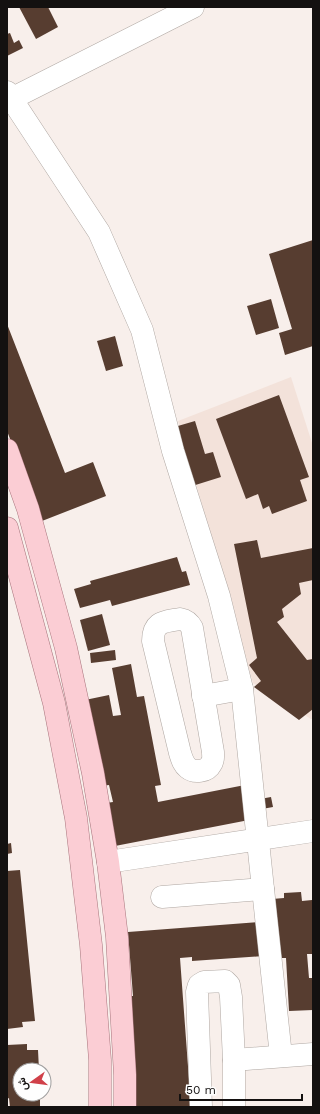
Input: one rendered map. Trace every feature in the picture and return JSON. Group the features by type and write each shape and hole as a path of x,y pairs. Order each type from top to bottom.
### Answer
{"main road":[{"path":"7,450 28,509 66,648 92,773 108,862 117,937 125,1075 125,1107"},
{"path":"7,528 54,703 76,818 91,945 100,1060 100,1107"}],"street":[{"path":"193,7 8,98 99,232 142,330 173,452 219,596 242,689 281,1056"},
{"path":"180,619 186,620 190,623 203,696 213,758 212,764 208,768 195,771 189,769 182,761 152,641 153,632 156,627 163,622 180,619"},
{"path":"203,696 242,689"},
{"path":"108,862 258,838 313,831"},
{"path":"162,897 263,889"},
{"path":"201,1107 197,992 199,985 204,982 225,981 229,985 231,996 234,1060 234,1107"},
{"path":"234,1060 313,1054"}],"shaded area":[{"path":"291,377 313,446 313,719 253,683 178,421"}],"building":[{"path":"19,7 48,7 58,27 36,39"},
{"path":"10,33 14,43 19,40 23,48 7,56 7,34"},
{"path":"313,240 313,346 285,355 279,333 292,329 269,254"},
{"path":"271,299 279,328 256,335 247,306"},
{"path":"7,324 65,473 93,462 106,496 42,521 7,431"},
{"path":"115,336 123,366 106,371 97,341"},
{"path":"279,395 309,477 300,480 307,501 272,514 269,506 263,509 258,494 246,499 216,419"},
{"path":"195,421 205,454 213,452 221,477 189,487 171,428"},
{"path":"257,540 261,558 313,548 313,580 299,583 301,594 282,609 284,617 277,622 307,660 313,659 313,709 299,720 254,687 261,681 249,665 257,658 234,544"},
{"path":"177,557 182,572 186,571 190,585 112,606 110,600 80,608 74,589 91,584 90,581"},
{"path":"102,614 110,645 88,651 80,620"},
{"path":"115,650 116,660 91,663 90,653"},
{"path":"131,664 137,697 144,696 161,785 155,786 158,802 245,785 249,820 115,846 106,803 113,802 109,785 101,786 85,700 109,695 113,716 121,715 112,668"},
{"path":"271,797 273,807 262,809 260,799"},
{"path":"11,843 12,853 7,854 7,844"},
{"path":"20,870 35,1021 22,1022 23,1027 7,1029 7,871"},
{"path":"301,892 302,901 312,900 313,954 307,954 309,978 313,978 313,1010 289,1011 286,958 276,958 272,899 284,898 284,893"},
{"path":"260,922 263,956 192,961 192,957 180,958 191,1107 133,1107 125,996 133,996 128,932"},
{"path":"27,1044 27,1050 38,1050 39,1062 12,1062 12,1102 40,1102 40,1107 10,1107 9,1098 7,1099 7,1045"}]}
